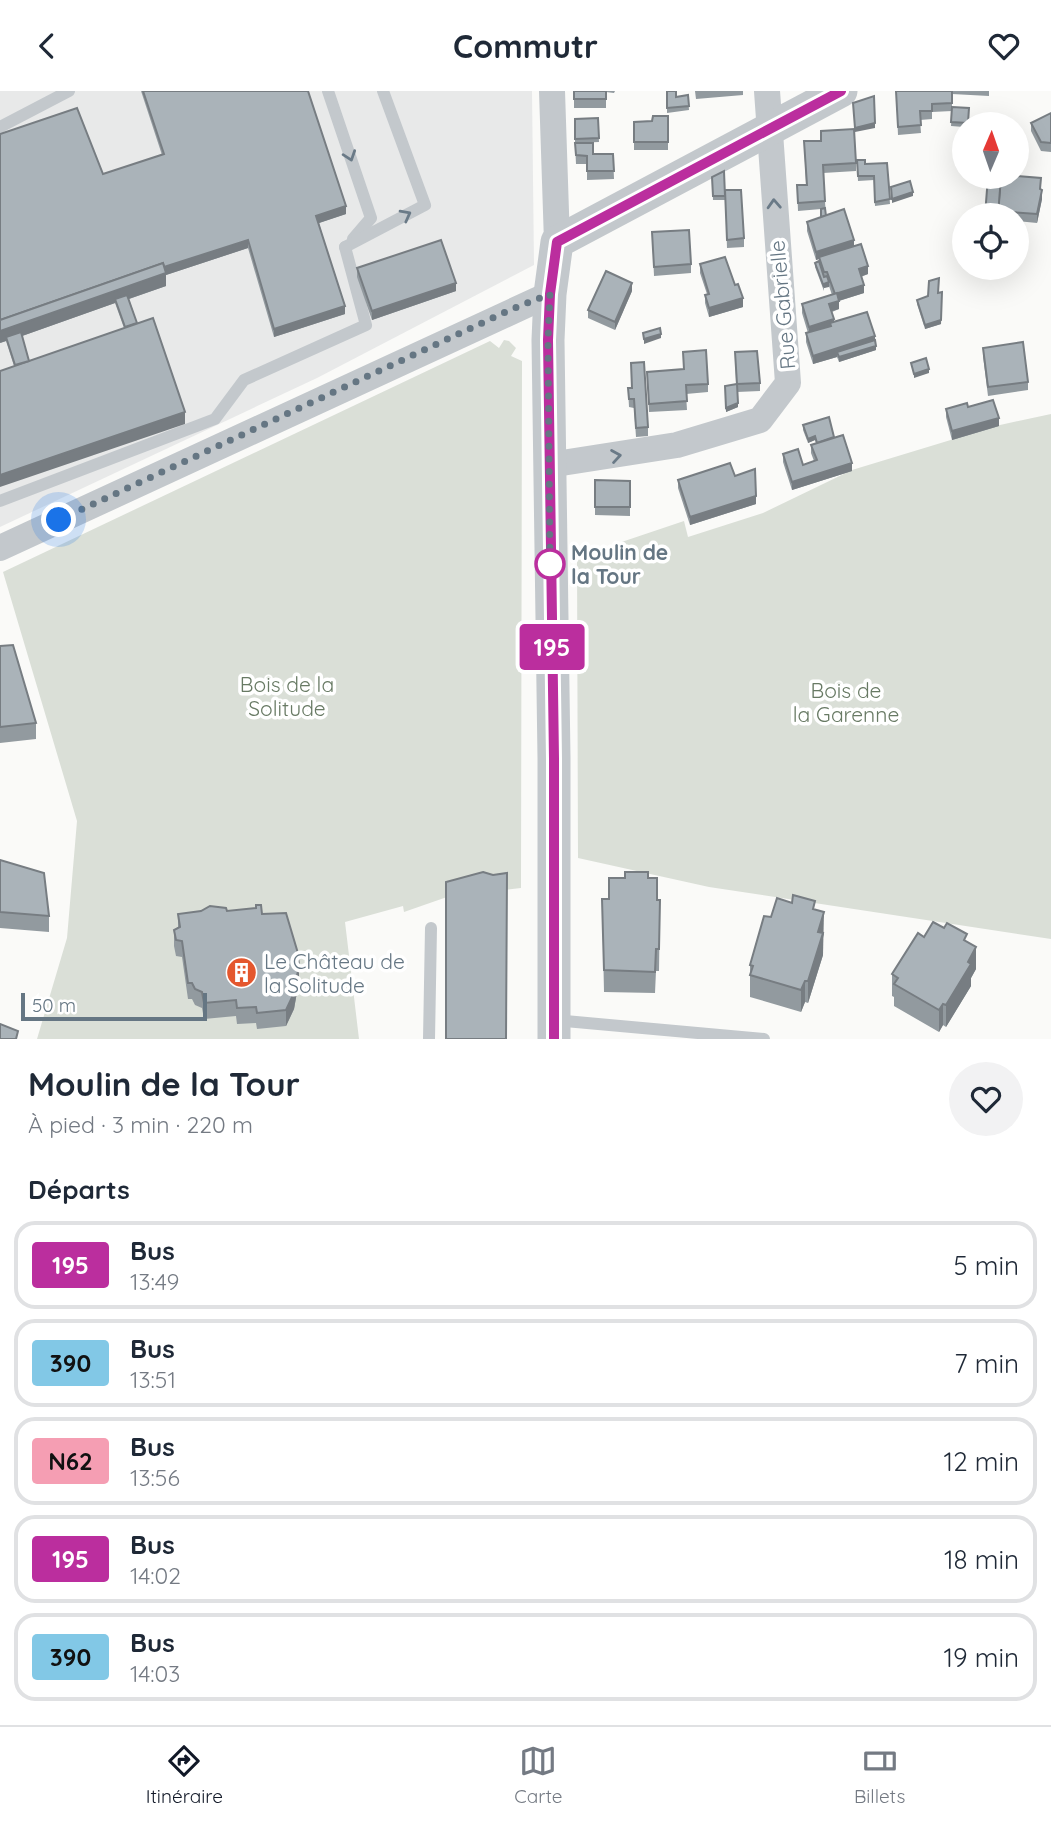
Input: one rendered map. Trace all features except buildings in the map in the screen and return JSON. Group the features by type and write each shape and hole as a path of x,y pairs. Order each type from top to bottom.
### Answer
{"street":[{"path":"552,91 557,242 550,294 548,340 554,758 554,1030"},
{"name":"Rue Gabrielle","path":"549,465 677,445 760,420 788,383 767,91"},
{"path":"557,242 841,91"},
{"path":"4,546 550,294"}],"lane":[{"path":"0,127 69,91"},
{"path":"328,91 371,218 345,247"},
{"path":"345,247 425,205 383,91"},
{"path":"0,501 215,419 244,380 366,325 345,247"},
{"path":"429,1039 431,928"},
{"path":"554,1030 764,1039"}],"shaded area":[{"path":"0,91 532,91 534,265 317,378 0,527"}],"green space":[{"name":"Bois de la Solitude","path":"504,340 516,348 511,356 522,361 521,888 447,897 404,912 403,906 345,922 359,1039 37,1039 67,938 77,821 3,572 490,341 499,348"},
{"name":"Bois de la Garenne","path":"1051,414 1051,939 709,887 578,858 577,557 684,521 688,537 763,513 852,470 1000,425"}],"bus line":[{"name":"195","path":"554,1039 554,758 548,340 550,294 557,242 841,91"}],"place":[{"name":"Moulin de la Tour","path":"550,564"},
{"name":"Le Château de la Solitude","path":"241,973"}],"route":[{"path":"59,520 512,309 550,294 548,340 550,568 550,564"}]}
